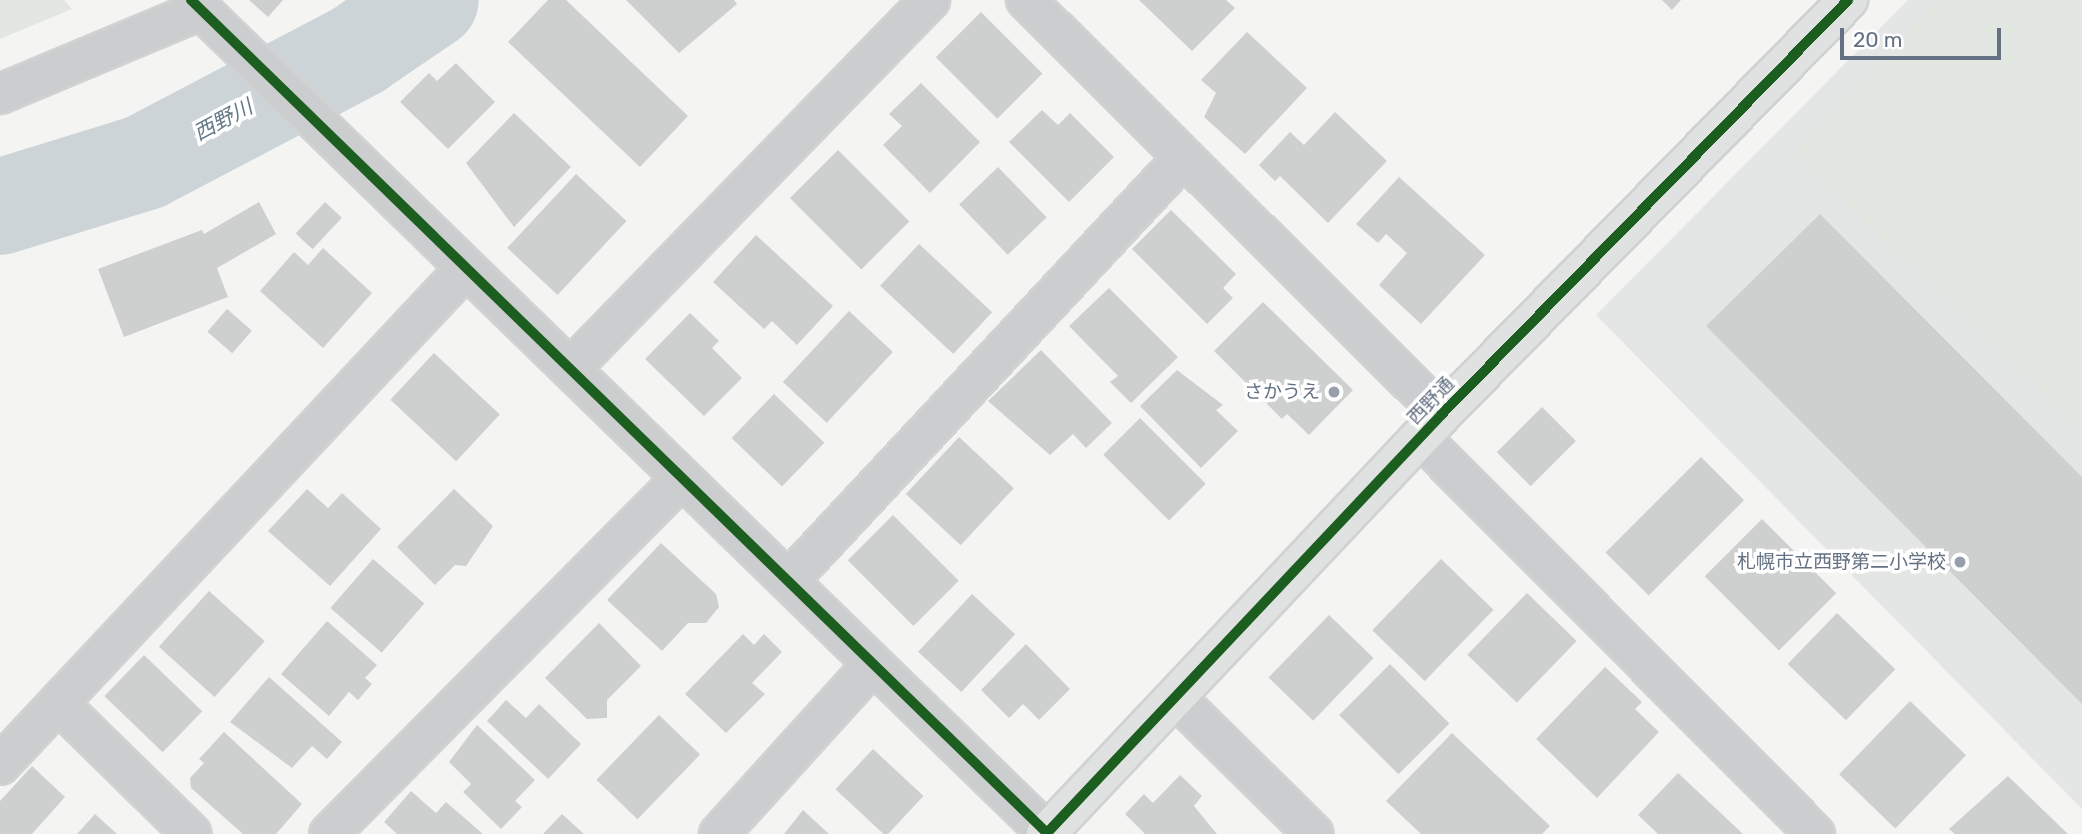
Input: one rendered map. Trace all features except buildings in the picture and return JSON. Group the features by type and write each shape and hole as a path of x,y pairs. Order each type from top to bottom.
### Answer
{"street":[{"path":"570,369 930,0"},
{"path":"1026,0 1184,157 1431,426 1815,834"},
{"name":"西野通","path":"1047,833 1177,699 1431,426 1848,0"},
{"path":"0,94 196,5 1047,833"},
{"path":"788,581 1184,157"},
{"path":"0,765 466,268"},
{"path":"329,834 682,478"},
{"path":"719,834 873,664"},
{"path":"1177,699 1314,834"},
{"path":"58,703 192,834"}],"shaded area":[{"path":"0,0 64,0 72,9 0,39"},
{"name":"札幌市立西野第二小学校","path":"1908,0 2082,0 2082,809 1596,315"},
{"path":"1938,0 2082,0 2082,429 1794,153"}],"waterway":[{"name":"西野川","path":"0,207 145,162 358,50 431,0"}],"cycle path":[{"path":"191,0 1047,833"},
{"path":"1046,834 1442,414 1848,0"}],"place":[{"name":"さかうえ","path":"1334,392"},
{"name":"札幌市立西野第二小学校","path":"1960,562"}]}
